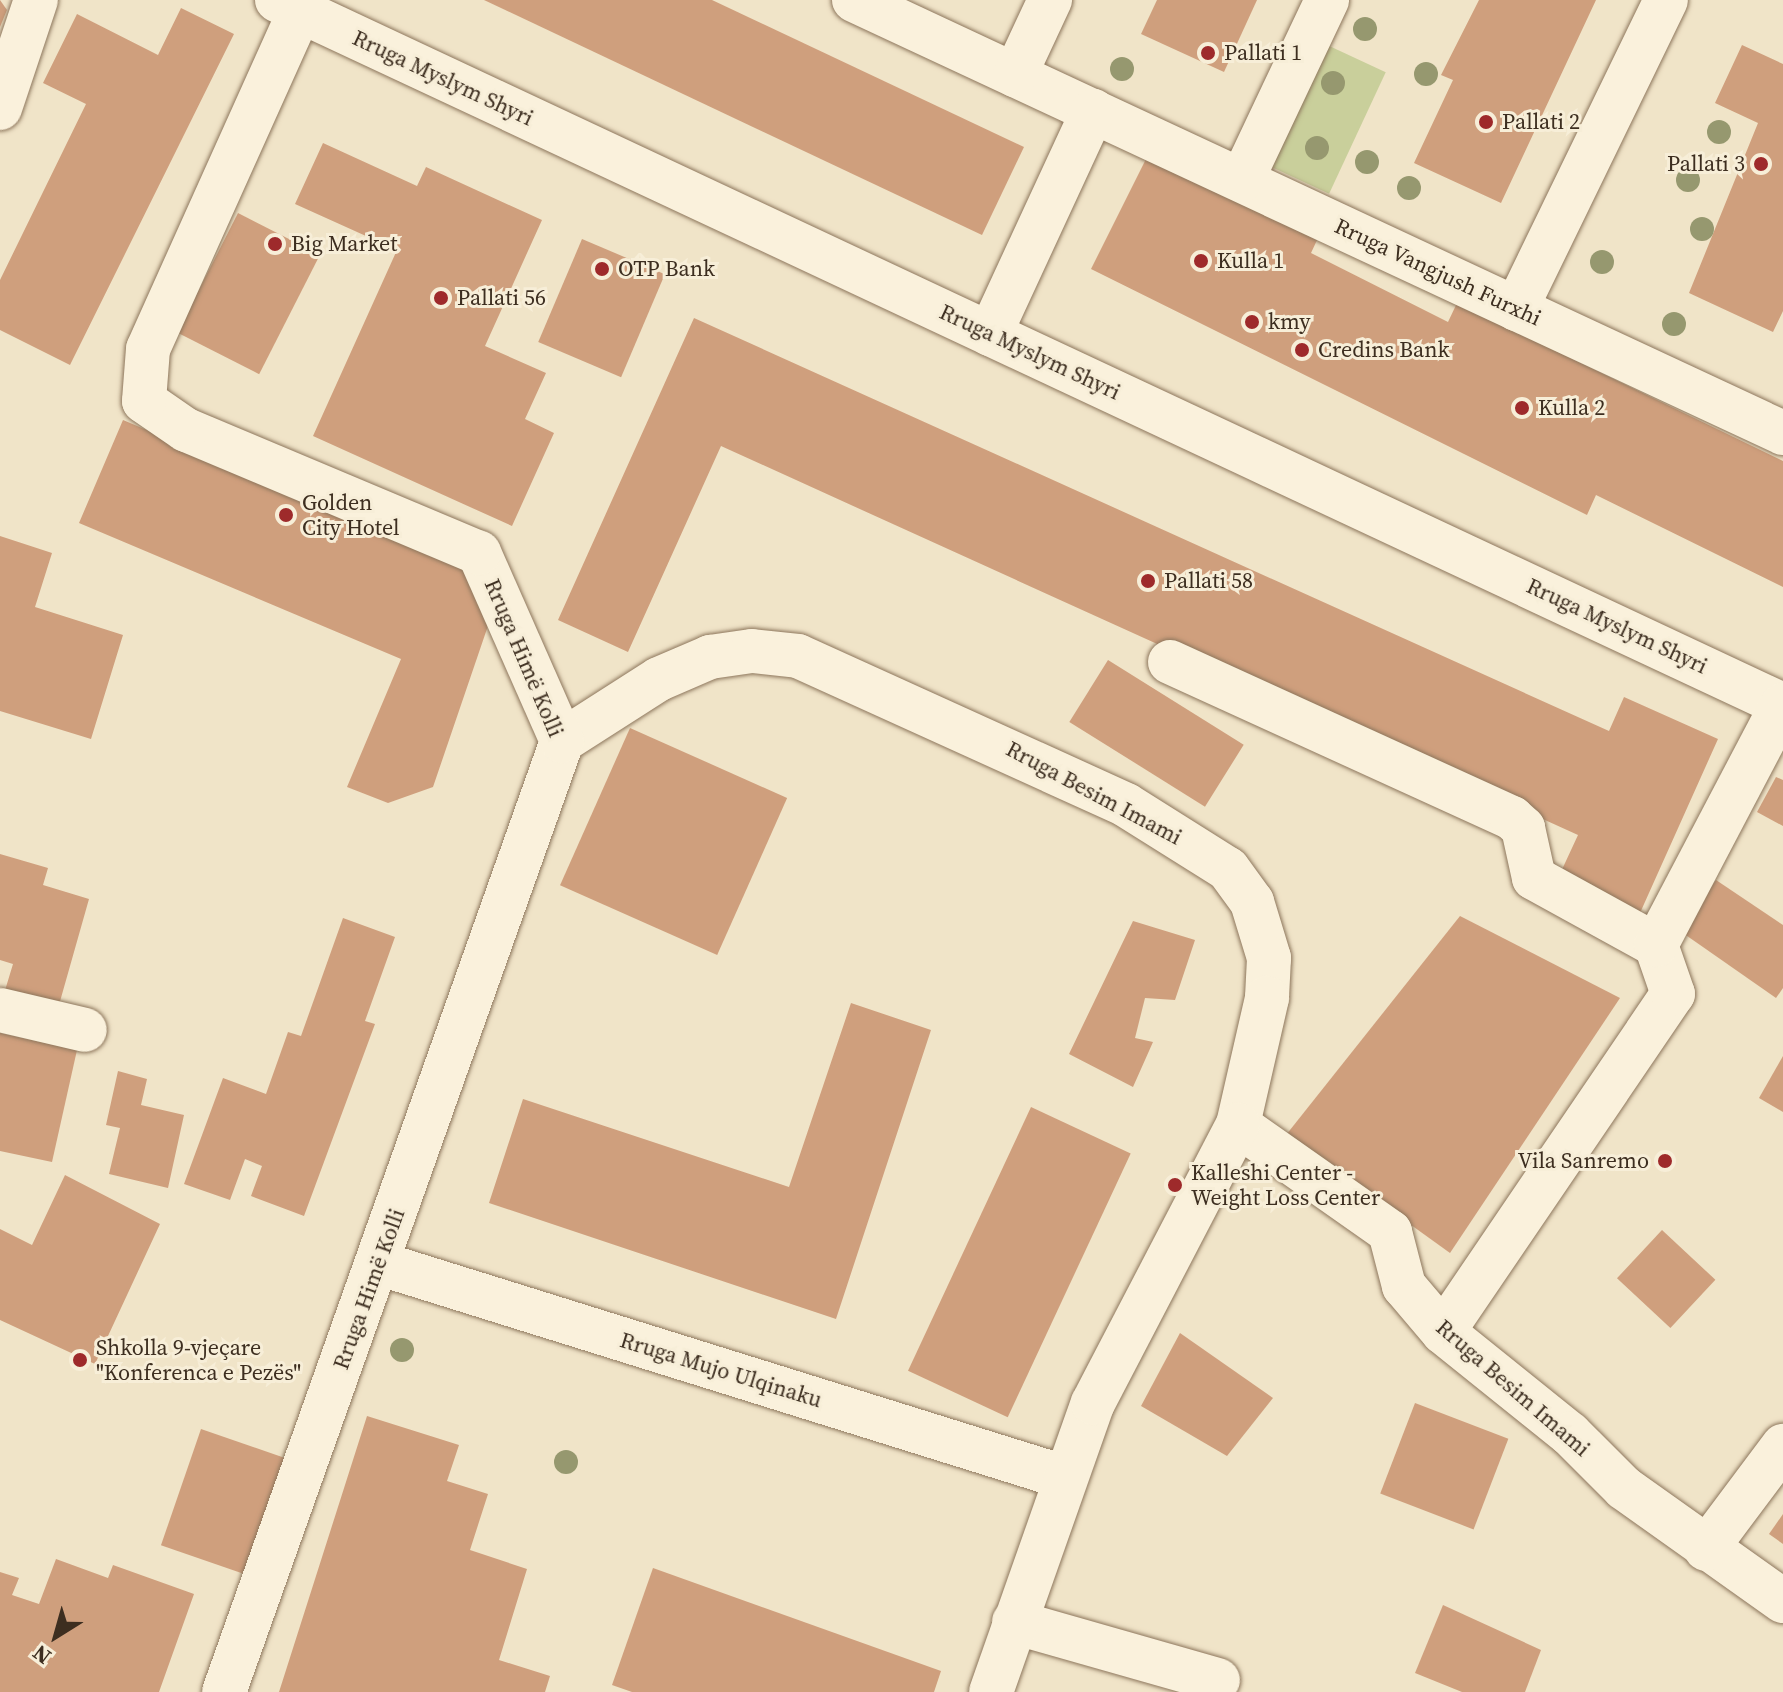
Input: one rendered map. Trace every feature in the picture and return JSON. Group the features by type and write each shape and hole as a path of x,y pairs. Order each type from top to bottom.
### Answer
{"street":[{"path":"0,108 36,0"},
{"name":"Rruga Vangjush Furxhi","path":"854,0 1783,433"},
{"path":"1015,75 1050,0"},
{"path":"1242,180 1327,0"},
{"path":"1516,309 1666,0"},
{"name":"Rruga Myslym Shyri","path":"289,6 1783,705 1656,945"},
{"name":"Rruga Himë Kolli","path":"224,1692 562,741 479,553 186,430 144,401 148,349 289,6"},
{"path":"990,334 1093,111"},
{"name":"Rruga Besim Imami","path":"562,741 659,679 710,657 752,651 849,674 1126,805 1228,869 1263,929 1267,998 1238,1125 1390,1232 1404,1286 1443,1332 1706,1549 1783,1601"},
{"path":"1170,662 1512,818 1528,841 1527,868 1544,886 1656,945 1673,994 1443,1332"},
{"path":"0,1010 85,1030"},
{"path":"991,1692 1064,1477 1133,1319 1238,1125"},
{"name":"Rruga Mujo Ulqinaku","path":"378,1263 1064,1477"},
{"path":"1706,1549 1783,1446"},
{"path":"1014,1622 1218,1680"}],"green space":[{"path":"1325,44 1386,72 1329,194 1268,165"}],"building":[{"path":"0,0 7,10 0,27"},
{"path":"484,0 712,0 1024,147 982,235"},
{"name":"Pallati 1","path":"1157,0 1257,0 1224,72 1141,34"},
{"name":"Pallati 2","path":"1479,0 1596,0 1501,203 1414,163 1453,80 1441,75"},
{"path":"181,8 234,34 70,365 0,330 0,280 86,104 43,83 77,14 158,55"},
{"name":"Pallati 3","path":"1742,45 1783,64 1783,311 1773,332 1689,293 1758,123 1715,103"},
{"name":"Pallati 56","path":"323,143 417,186 426,167 542,220 485,346 546,373 525,419 554,433 512,526 313,436 397,250 295,204"},
{"path":"1149,153 1318,238 1311,253 1448,322 1457,303 1783,461 1783,587 1596,495 1587,515 1091,269"},
{"path":"238,213 320,255 259,374 177,332"},
{"path":"582,239 665,274 621,377 538,342"},
{"name":"Pallati 58","path":"694,318 1609,731 1624,697 1718,739 1640,913 1559,876 1578,835 721,446 628,652 558,620"},
{"path":"123,420 464,564 491,617 433,787 388,803 347,787 401,659 79,523"},
{"path":"0,536 52,553 35,607 123,635 91,739 0,711"},
{"path":"1108,660 1244,745 1205,807 1069,722"},
{"path":"630,728 787,798 717,955 560,885"},
{"path":"1776,777 1783,780 1783,826 1757,812"},
{"path":"0,854 48,868 43,885 89,899 57,1012 3,997 13,964 0,960"},
{"path":"1716,880 1783,925 1783,988 1776,998 1680,931"},
{"path":"1460,916 1620,998 1450,1253 1286,1135"},
{"path":"343,918 395,937 365,1021 375,1024 304,1216 251,1196 262,1166 245,1159 230,1200 184,1184 223,1078 266,1094 288,1032 301,1036"},
{"path":"1133,921 1195,940 1175,1000 1145,998 1135,1038 1153,1042 1133,1087 1069,1054"},
{"path":"851,1003 931,1030 836,1319 489,1203 523,1099 789,1187"},
{"path":"0,1033 77,1050 52,1162 0,1151"},
{"path":"1783,1056 1783,1112 1759,1098"},
{"path":"118,1071 147,1079 141,1105 184,1115 168,1188 109,1174 120,1128 106,1125"},
{"path":"1031,1107 1131,1153 1008,1417 908,1371"},
{"path":"65,1175 160,1224 95,1364 0,1320 0,1229 32,1245"},
{"path":"1662,1230 1715,1280 1670,1328 1617,1278"},
{"path":"1180,1333 1273,1398 1227,1456 1141,1406"},
{"path":"1415,1403 1508,1439 1474,1529 1380,1494"},
{"path":"367,1416 459,1445 447,1481 488,1494 470,1550 527,1569 499,1660 550,1676 545,1692 279,1692"},
{"path":"201,1429 284,1458 244,1574 161,1545"},
{"path":"1783,1514 1783,1544 1769,1534"},
{"path":"56,1559 108,1578 113,1565 194,1594 159,1692 0,1692 0,1572 19,1578 12,1595 39,1604"},
{"path":"653,1568 941,1671 934,1692 632,1692 612,1685"},
{"path":"1443,1605 1541,1650 1525,1692 1462,1692 1415,1673"}],"place":[{"name":"Pallati 1","path":"1208,53"},
{"name":"Pallati 2","path":"1486,122"},
{"name":"Pallati 3","path":"1761,164"},
{"name":"Big Market","path":"275,244"},
{"name":"Kulla 1","path":"1201,261"},
{"name":"OTP Bank","path":"602,269"},
{"name":"Pallati 56","path":"441,298"},
{"name":"kmy","path":"1252,322"},
{"name":"Credins Bank","path":"1302,350"},
{"name":"Kulla 2","path":"1522,408"},
{"name":"Golden City Hotel","path":"286,515"},
{"name":"Pallati 58","path":"1148,581"},
{"name":"Vila Sanremo","path":"1665,1161"},
{"name":"Kalleshi Center - Weight Loss Center","path":"1175,1185"},
{"name":"Shkolla 9-vjeçare \"Konferenca e Pezës\"","path":"80,1360"}]}
